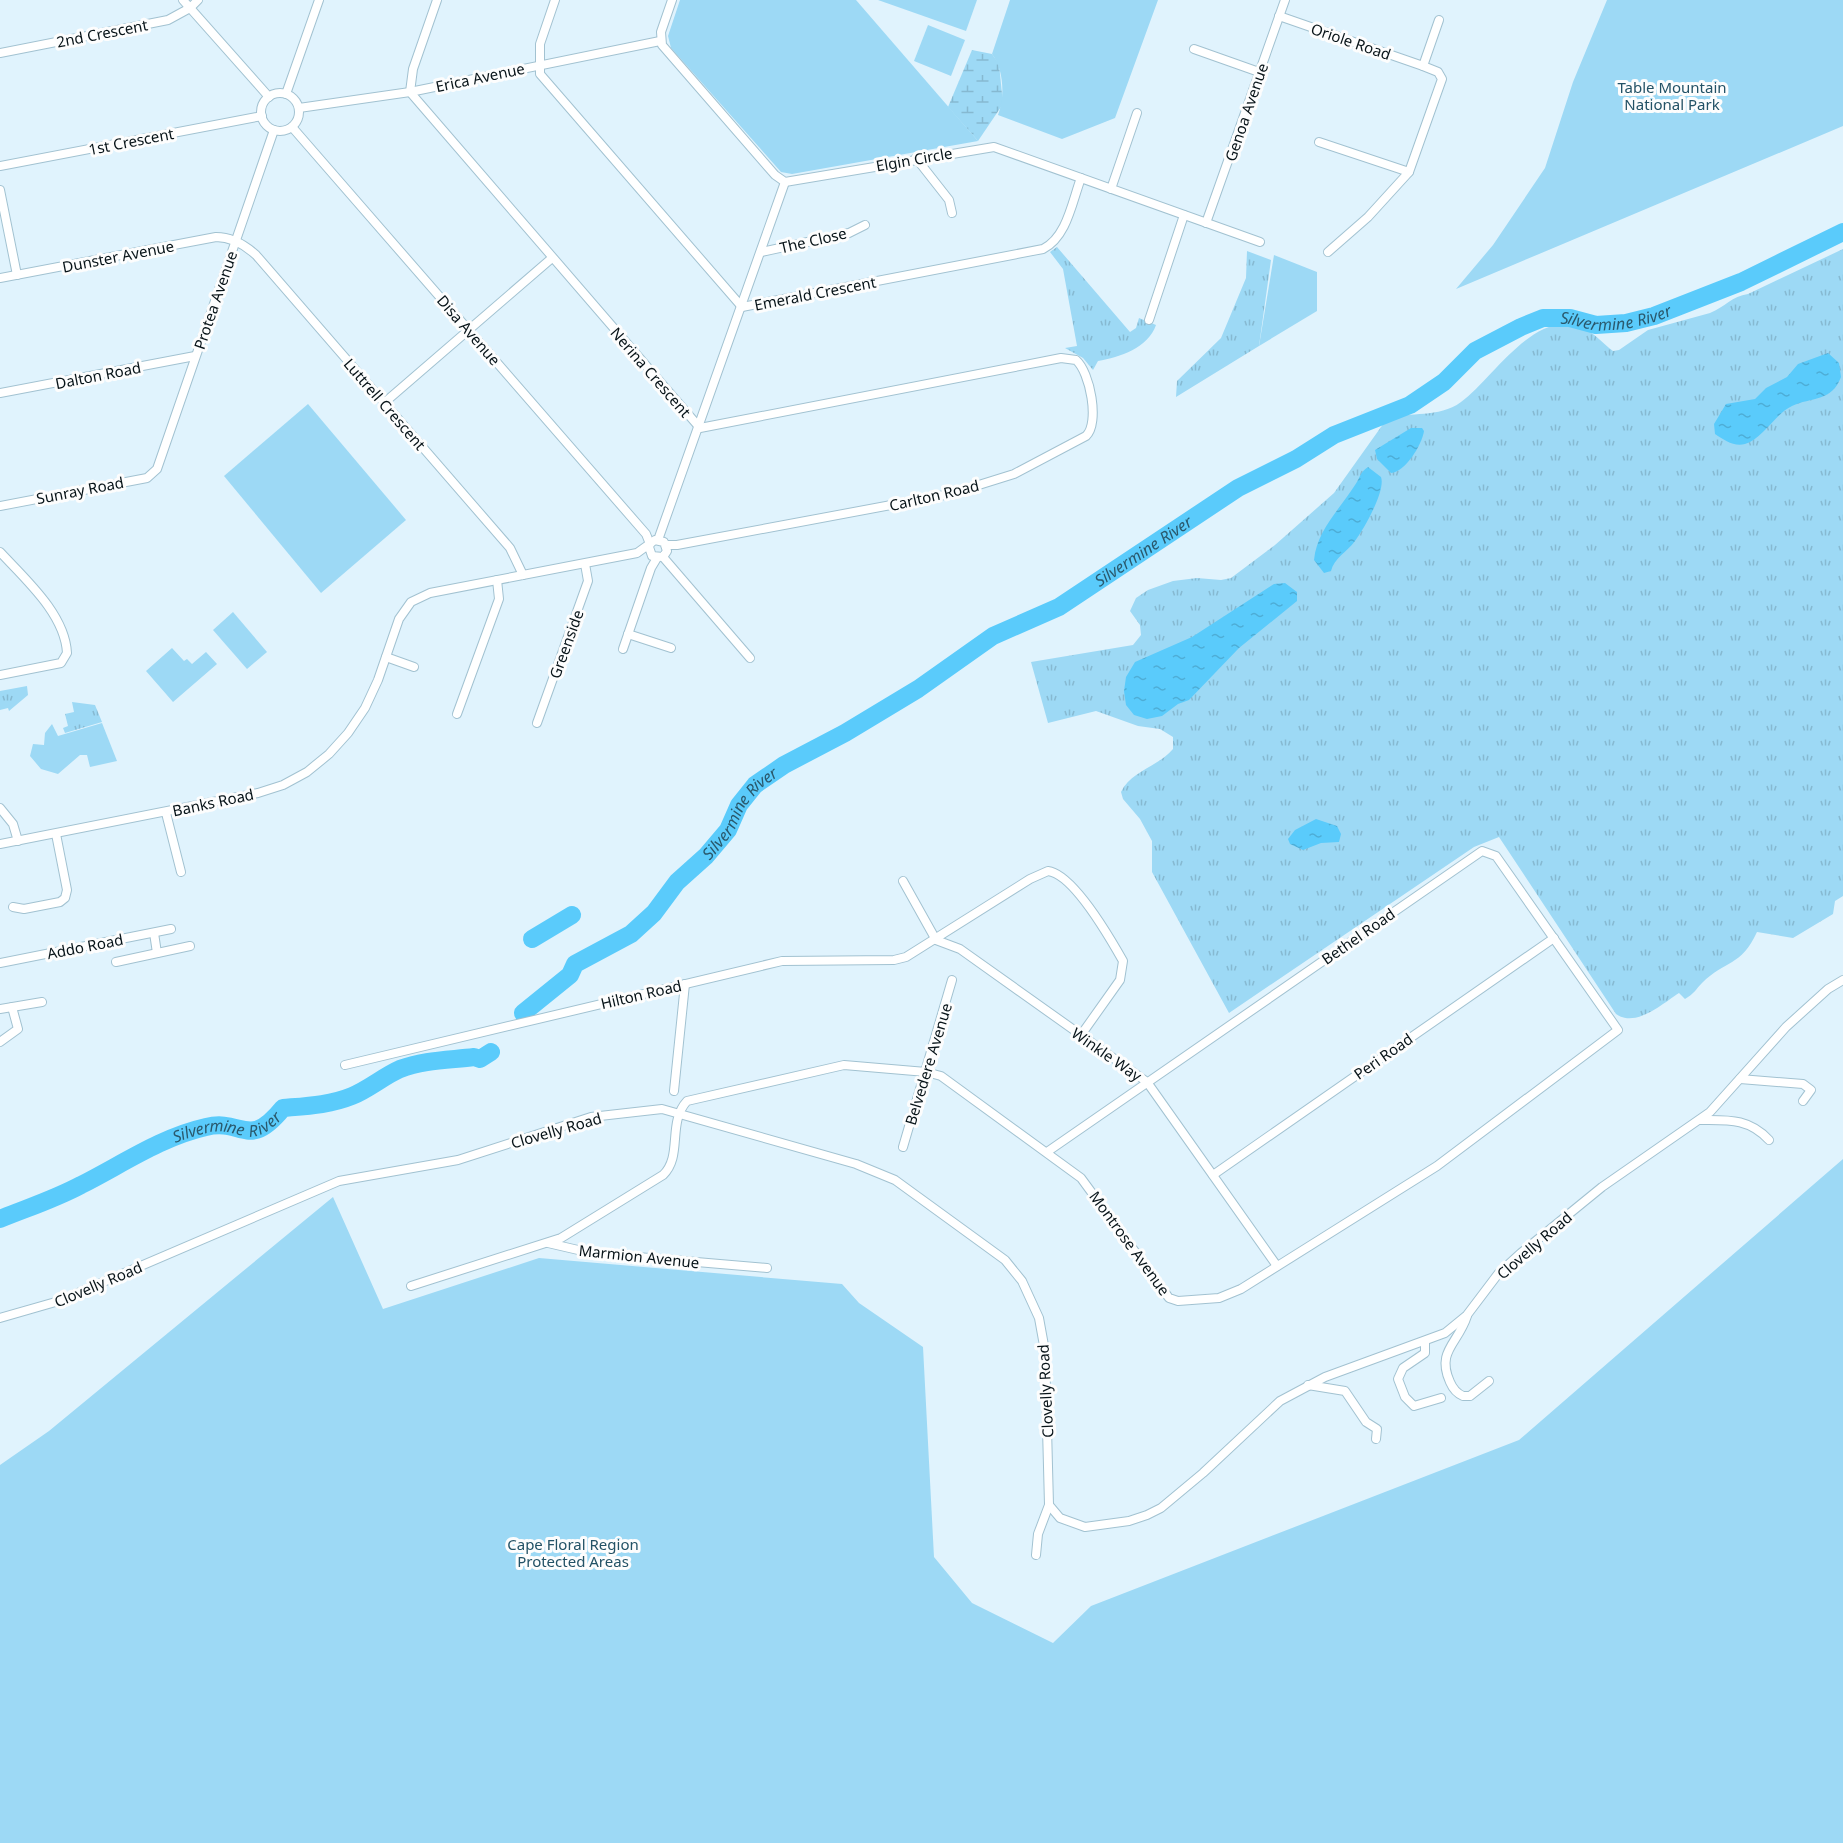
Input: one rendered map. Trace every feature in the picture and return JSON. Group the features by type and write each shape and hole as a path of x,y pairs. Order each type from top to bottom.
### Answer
{"street":[{"path":"183,0 268,97"},
{"name":"2nd Crescent","path":"0,53 168,20 190,9 198,0"},
{"path":"286,94 319,0"},
{"path":"410,92 413,69 437,0"},
{"path":"539,64 540,44 555,0"},
{"path":"623,649 785,182 768,166 660,41 672,0"},
{"name":"Genoa Avenue","path":"1206,223 1285,0"},
{"name":"Oriole Road","path":"1279,16 1438,72 1442,79 1428,127 1409,172"},
{"path":"1423,66 1439,20"},
{"name":"Erica Avenue","path":"299,108 410,92 660,41"},
{"path":"1194,49 1259,72"},
{"name":"Emerald Crescent","path":"539,64 540,74 742,307 1043,249 1053,243 1061,233 1081,178"},
{"name":"Nerina Crescent","path":"410,92 700,428 1061,358"},
{"path":"286,94 294,99 299,108 298,118 292,127 283,131 268,127 262,116 262,106 268,97 286,94"},
{"path":"1111,189 1137,113"},
{"name":"1st Crescent","path":"0,166 262,116"},
{"name":"Disa Avenue","path":"292,127 646,534 750,658"},
{"name":"Protea Avenue","path":"157,469 274,130"},
{"path":"1319,142 1409,172 1368,217 1328,252"},
{"name":"Elgin Circle","path":"785,182 916,158 994,147 1260,242"},
{"path":"916,158 949,200 952,213"},
{"path":"0,190 17,275"},
{"path":"1149,320 1184,215"},
{"name":"The Close","path":"761,252 849,233 865,225"},
{"name":"Dunster Avenue","path":"0,278 216,237 236,242"},
{"name":"Luttrell Crescent","path":"236,242 256,255 510,548 523,575"},
{"path":"384,403 552,258"},
{"name":"Dalton Road","path":"0,393 195,356"},
{"name":"Carlton Road","path":"378,680 399,619 411,602 430,593 941,496 1024,469 1086,436 1092,429 1094,419 1084,370 1077,360 1061,358"},
{"name":"Sunray Road","path":"0,506 147,478 157,469"},
{"path":"0,552 42,599 61,630 67,653 61,663 0,675"},
{"name":"Greenside","path":"537,723 588,581 585,564"},
{"path":"458,714 499,599 497,580"},
{"path":"628,634 671,648"},
{"path":"386,657 414,668"},
{"name":"Banks Road","path":"0,844 166,813 258,793 283,785 307,772 329,754 348,733 378,680"},
{"path":"0,808 13,824 18,841"},
{"path":"166,813 181,872"},
{"path":"13,908 24,909 60,902 65,898 67,891 56,834"},
{"name":"Bethel Road","path":"1047,1152 1482,852 1496,856 1618,1030"},
{"name":"Hilton Road","path":"345,1065 786,960 894,960 915,953 1039,873 1053,872 1063,877 1123,961 1120,980 1081,1035"},
{"path":"903,881 936,940"},
{"name":"Addo Road","path":"0,963 171,929"},
{"path":"154,933 157,953"},
{"name":"Peri Road","path":"1213,1175 1554,938"},
{"name":"Winkle Way","path":"936,940 960,949 1147,1082 1277,1266"},
{"path":"116,962 190,946"},
{"name":"Belvedere Avenue","path":"903,1147 952,980"},
{"name":"Clovelly Road","path":"0,1318 58,1301 339,1181 458,1160 591,1117 647,1109 678,1112 851,1162 894,1180 1005,1260 1031,1297 1043,1340 1049,1504 1060,1518 1085,1527 1129,1521 1161,1508 1203,1473 1266,1411 1308,1385 1444,1333 1467,1315 1498,1274 1521,1253 1602,1186 1700,1120 1723,1100 1786,1027 1828,989 1843,980"},
{"path":"674,1091 685,984"},
{"path":"0,1009 42,1002"},
{"path":"0,1042 18,1029 12,1007"},
{"name":"Montrose Avenue","path":"678,1112 687,1101 700,1096 837,1066 926,1072 941,1076 1047,1152 1087,1184 1173,1300 1224,1297 1437,1166 1618,1030"},
{"path":"1740,1078 1803,1084 1810,1090 1803,1101"},
{"path":"411,1286 563,1237 666,1172 672,1160 678,1112"},
{"path":"1700,1120 1737,1120 1752,1126 1769,1140"},
{"name":"Marmion Avenue","path":"548,1243 591,1253 767,1268"},
{"path":"1467,1315 1464,1326 1444,1360 1446,1372 1452,1387 1463,1396 1470,1396 1489,1381"},
{"path":"1425,1341 1425,1353 1403,1368 1398,1379 1405,1397 1414,1406 1441,1398"},
{"path":"1308,1385 1345,1391 1366,1422 1377,1429 1376,1439"},
{"path":"1036,1555 1038,1534 1049,1504"}],"green space":[{"path":"680,0 856,0 978,141 792,174 781,172 671,48 668,36"},
{"path":"878,0 977,0 966,31"},
{"path":"1010,0 1158,0 1115,118 1062,139 998,115 1002,100 1002,84 999,68 992,54"},
{"name":"Table Mountain National Park","path":"1607,0 1843,0 1843,126 1456,289 1493,245 1545,168 1573,82"},
{"path":"928,25 965,40 951,76 914,61"},
{"path":"972,50 992,54 999,64 1003,104 978,141 948,107"},
{"path":"1057,247 1130,332 1136,328 1139,318 1156,325 1147,340 1124,354 1098,361 1093,370 1083,358 1065,348 1077,346 1063,269 1050,252"},
{"path":"1843,249 1843,896 1835,901 1833,914 1793,938 1757,932 1745,952 1710,976 1685,999 1679,993 1649,1013 1624,1018 1616,1014 1499,837 1474,847 1229,1013 1152,872 1152,841 1140,819 1123,799 1121,792 1131,779 1173,749 1173,737 1160,729 1138,726 1096,711 1048,723 1031,662 1133,645 1141,635 1140,625 1130,611 1136,598 1148,590 1173,581 1231,578 1275,545 1334,493 1386,420 1405,415 1443,411 1461,402 1533,335 1549,327 1566,324 1588,331 1613,351 1619,350 1648,330 1710,313 1737,297 1748,294"},
{"path":"1247,251 1271,260 1259,346 1176,397 1177,381 1221,338 1246,278"},
{"path":"1274,255 1317,272 1317,311 1259,346"},
{"path":"308,404 406,520 321,593 224,476"},
{"path":"233,612 267,652 247,669 213,630"},
{"path":"172,648 184,661 187,659 192,664 206,652 217,664 173,702 146,671"},
{"path":"27,686 28,695 9,711 8,708 0,710 0,691"},
{"path":"72,702 95,705 102,722 65,733 63,728 68,726 65,714 74,712"},
{"path":"102,723 117,761 90,767 87,755 80,755 58,774 41,769 30,756 33,744 44,745 45,733 52,724 58,736"},
{"name":"Cape Floral Region Protected Areas","path":"1843,1159 1843,1843 0,1843 0,1465 49,1431 333,1197 383,1309 539,1258 842,1284 859,1303 923,1347 934,1557 972,1603 1053,1643 1091,1606 1519,1440"}],"water":[{"path":"1828,353 1839,363 1841,377 1827,395 1786,409 1751,442 1741,445 1733,444 1715,434 1714,424 1726,404 1755,399 1766,388 1787,377 1798,364"},
{"path":"1411,428 1422,428 1424,431 1420,443 1407,463 1391,473 1377,459 1375,450"},
{"path":"1368,467 1381,477 1382,483 1377,500 1355,541 1338,559 1331,571 1324,573 1314,560 1324,529"},
{"path":"1285,583 1297,592 1297,601 1239,648 1189,700 1178,704 1162,716 1147,719 1134,715 1126,705 1124,691 1126,677 1135,662 1192,637 1274,584"},
{"path":"1316,819 1337,826 1341,834 1339,842 1321,843 1303,850 1290,844 1288,839 1295,830"}],"waterway":[{"name":"Silvermine River","path":"523,1013 570,975 575,964 631,934 654,913 677,882 706,856 728,830 739,805 755,785 784,765 845,733 918,689 993,636 1059,607 1238,488 1296,459 1334,435 1410,405 1444,382 1475,351 1521,327 1543,318 1570,318 1596,325 1626,323 1654,316 1741,282 1843,232"},
{"path":"532,939 572,915"},
{"name":"Silvermine River","path":"0,1219 61,1195 173,1137 218,1125 253,1131 271,1121 283,1108 318,1105 344,1099 409,1066 474,1057 480,1059 491,1052"}]}
